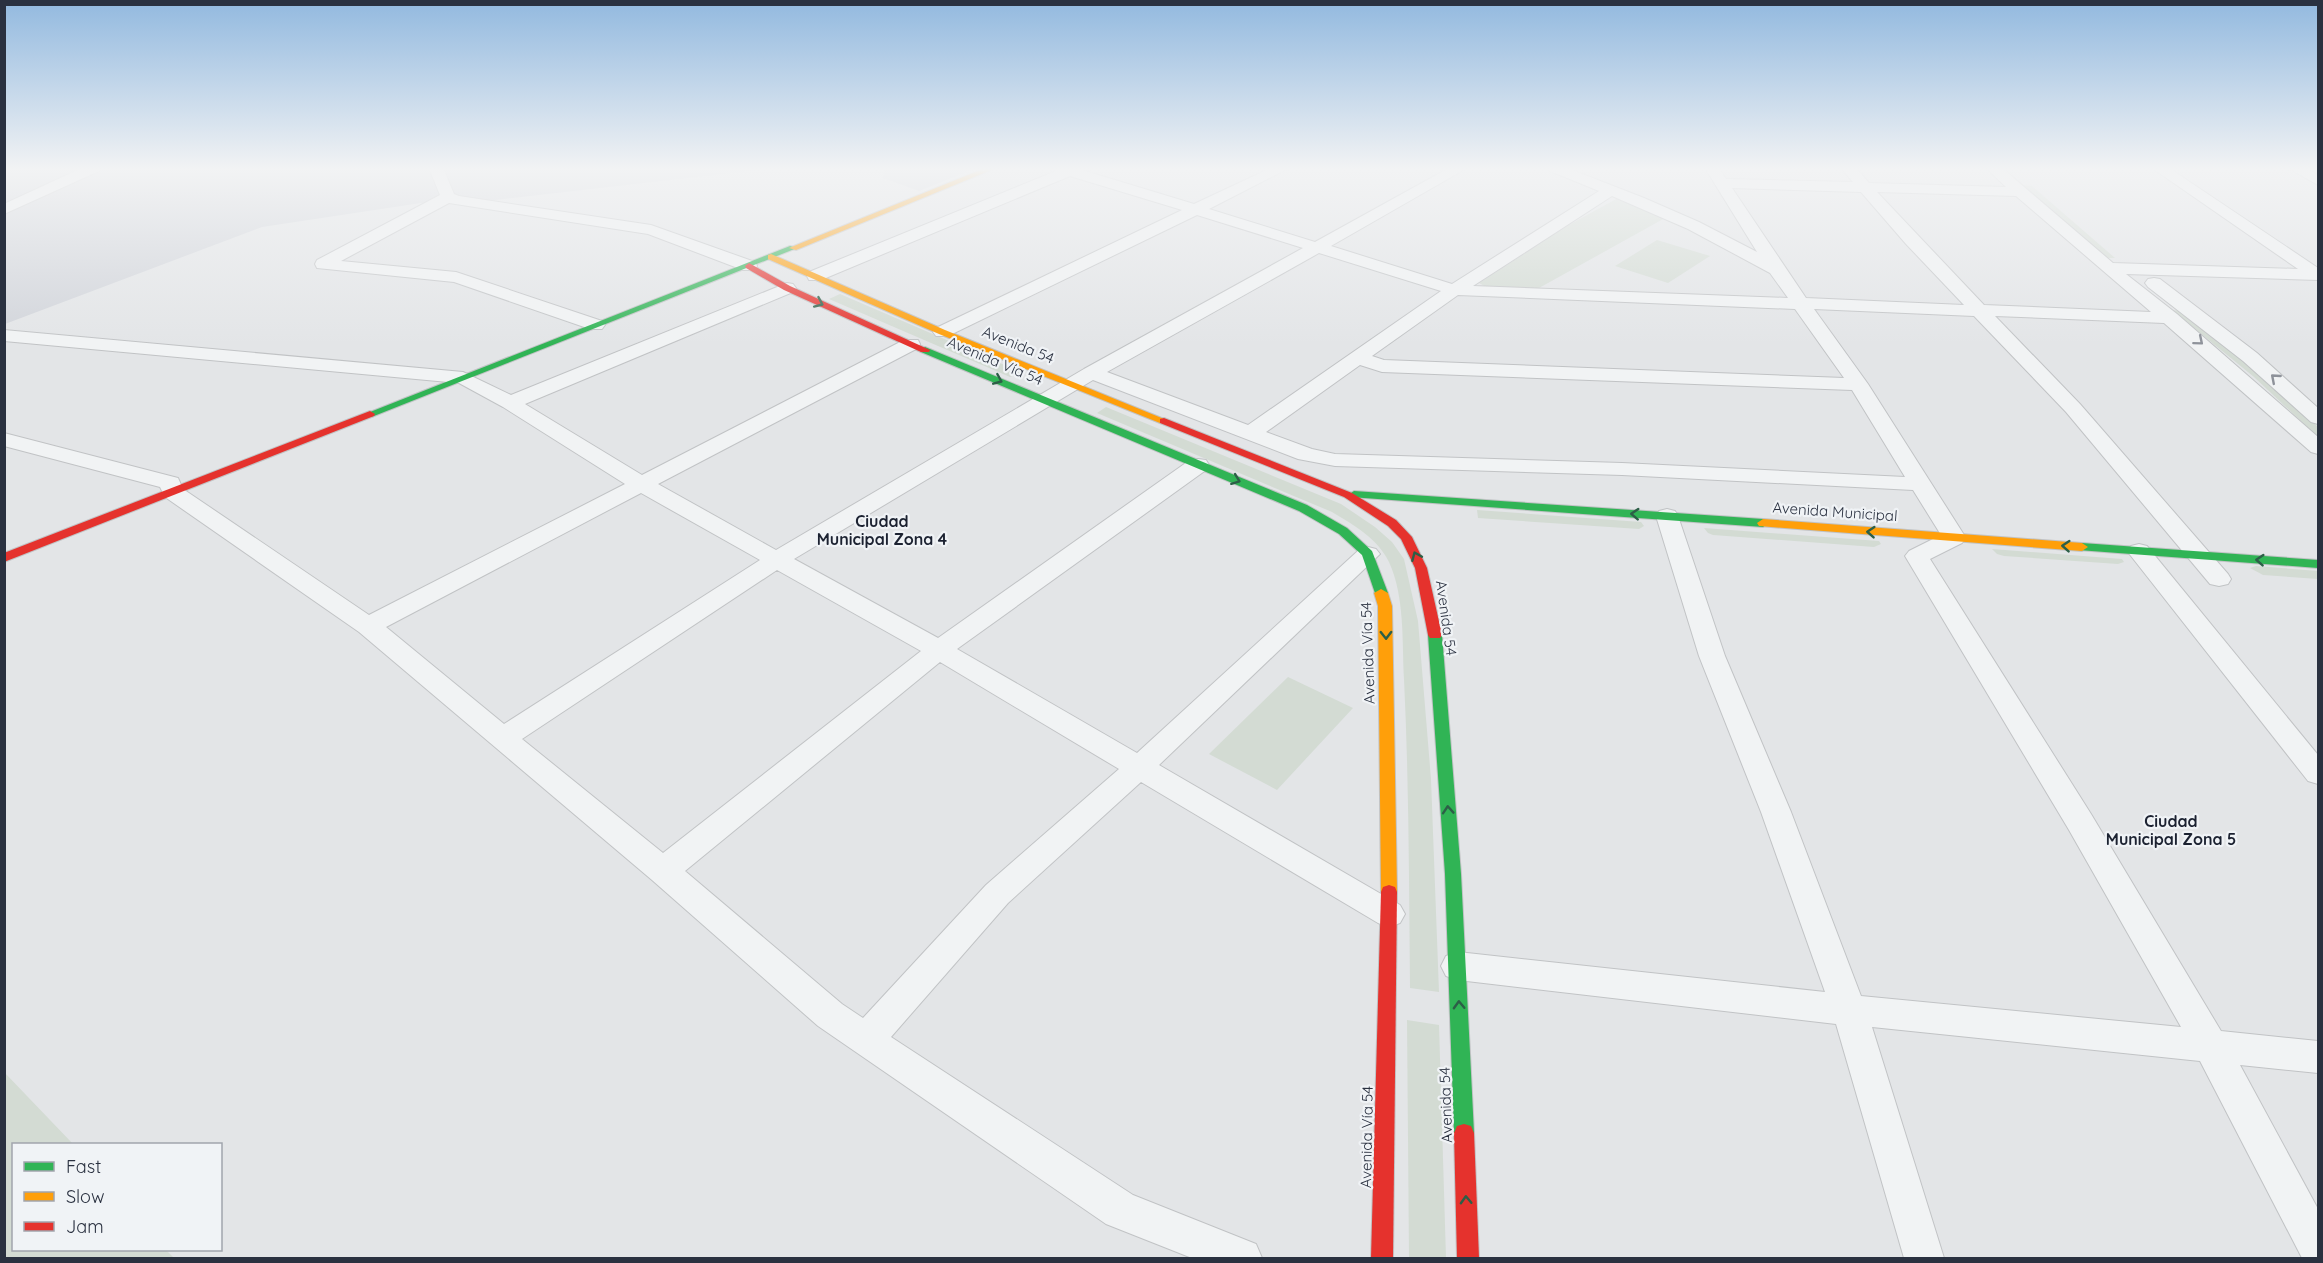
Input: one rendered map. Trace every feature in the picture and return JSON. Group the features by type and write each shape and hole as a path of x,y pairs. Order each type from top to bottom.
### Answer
{"main road":[{"path":"4,558 847,227"},
{"name":"Avenida 54","path":"771,258 942,332 1348,495 1410,533 1426,582 1433,621 1446,776 1458,966 1468,1258"},
{"name":"Avenida Vía 54","path":"749,266 787,288 911,344 1267,492 1325,519 1343,531 1368,554 1386,606 1389,914 1382,1258"},
{"name":"Avenida Municipal","path":"1348,495 1671,532 2151,569 2199,556 2319,564"},
{"path":"2198,577 2224,579"}],"street":[{"path":"392,227 323,264 456,277 596,325"},
{"path":"627,227 651,231 749,266"},
{"path":"815,276 931,227"},
{"path":"942,332 1159,227"},
{"path":"1255,227 1454,290 2171,318"},
{"path":"503,738 779,560 1091,373 1356,227"},
{"path":"1252,432 1454,290 1553,227"},
{"path":"1696,227 1722,238 1778,272"},
{"path":"1750,227 1778,272 1858,384 1920,484 1929,552 2080,822 2210,1045 2319,1248"},
{"path":"1901,227 2073,408 2199,556 2224,579"},
{"path":"2061,227 2171,318 2319,448"},
{"path":"2087,227 2136,269 2250,357 2319,418"},
{"path":"2247,227 2319,275"},
{"path":"2109,268 2319,275"},
{"path":"510,403 787,288"},
{"path":"4,335 463,378 510,403 639,483 939,650 1389,914"},
{"path":"368,626 639,483 911,344"},
{"path":"1358,358 1382,366 1858,384"},
{"path":"1091,373 1306,454 1335,460 1622,469 1920,484"},
{"path":"4,439 170,483 173,492 368,626 663,872 830,1015 1120,1210 1242,1258"},
{"path":"663,872 939,650 1198,465"},
{"path":"1671,532 1712,656 1776,812 1849,1010 1924,1258"},
{"path":"867,1039 997,894 1139,767 1368,554"},
{"path":"2151,569 2319,774"},
{"path":"1458,966 1849,1010 2319,1057"}],"shaded area":[{"path":"5,227 262,227 262,227 5,324"},
{"path":"1566,227 1649,227 1539,288 1486,287 1479,283"},
{"path":"2070,227 2079,227 2115,258 2106,258"},
{"path":"1657,240 1710,256 1668,283 1615,266"},
{"path":"840,294 1021,372 1010,377 829,299"},
{"path":"2172,310 2182,311 2265,377 2318,427 2318,437 2254,377"},
{"path":"1106,407 1341,504 1375,527 1392,542 1404,559 1418,621 1431,779 1439,992 1410,988 1408,795 1403,635 1398,590 1389,562 1379,546 1357,527 1332,512 1097,413"},
{"path":"1477,510 1641,522 1644,526 1639,529 1478,518"},
{"path":"1704,528 1879,541 1881,544 1874,547 1713,535"},
{"path":"1992,549 2122,559 2124,562 2118,564 2004,556"},
{"path":"2256,566 2318,571 2318,579 2263,575 2250,568"},
{"path":"1288,677 1353,708 1277,790 1209,754"},
{"path":"1407,1020 1439,1025 1446,1258 1409,1258"},
{"path":"4,1072 72,1143 12,1143 12,1251 167,1251 174,1258 5,1258"}],"traffic: fast":[{"path":"370,414 793,248"},
{"path":"925,350 1303,508 1343,531 1368,554 1381,593"},
{"path":"1354,495 1763,523"},
{"path":"2082,547 2318,564"},
{"path":"1435,635 1453,874 1464,1133"}],"traffic: slow":[{"path":"793,248 845,227"},
{"path":"771,257 942,332 1164,421"},
{"path":"1763,523 2082,547"},
{"path":"1381,593 1385,606 1389,892"}],"traffic: jam":[{"path":"749,266 787,288 925,350"},
{"path":"4,558 370,414"},
{"path":"1164,421 1348,495 1392,523 1406,537 1421,568 1435,635"},
{"path":"1382,1258 1389,892"},
{"path":"1464,1133 1468,1258"}],"district":[{"name":"Ciudad Municipal Zona 4","path":"882,530"},
{"name":"Ciudad Municipal Zona 5","path":"2171,830"}]}
